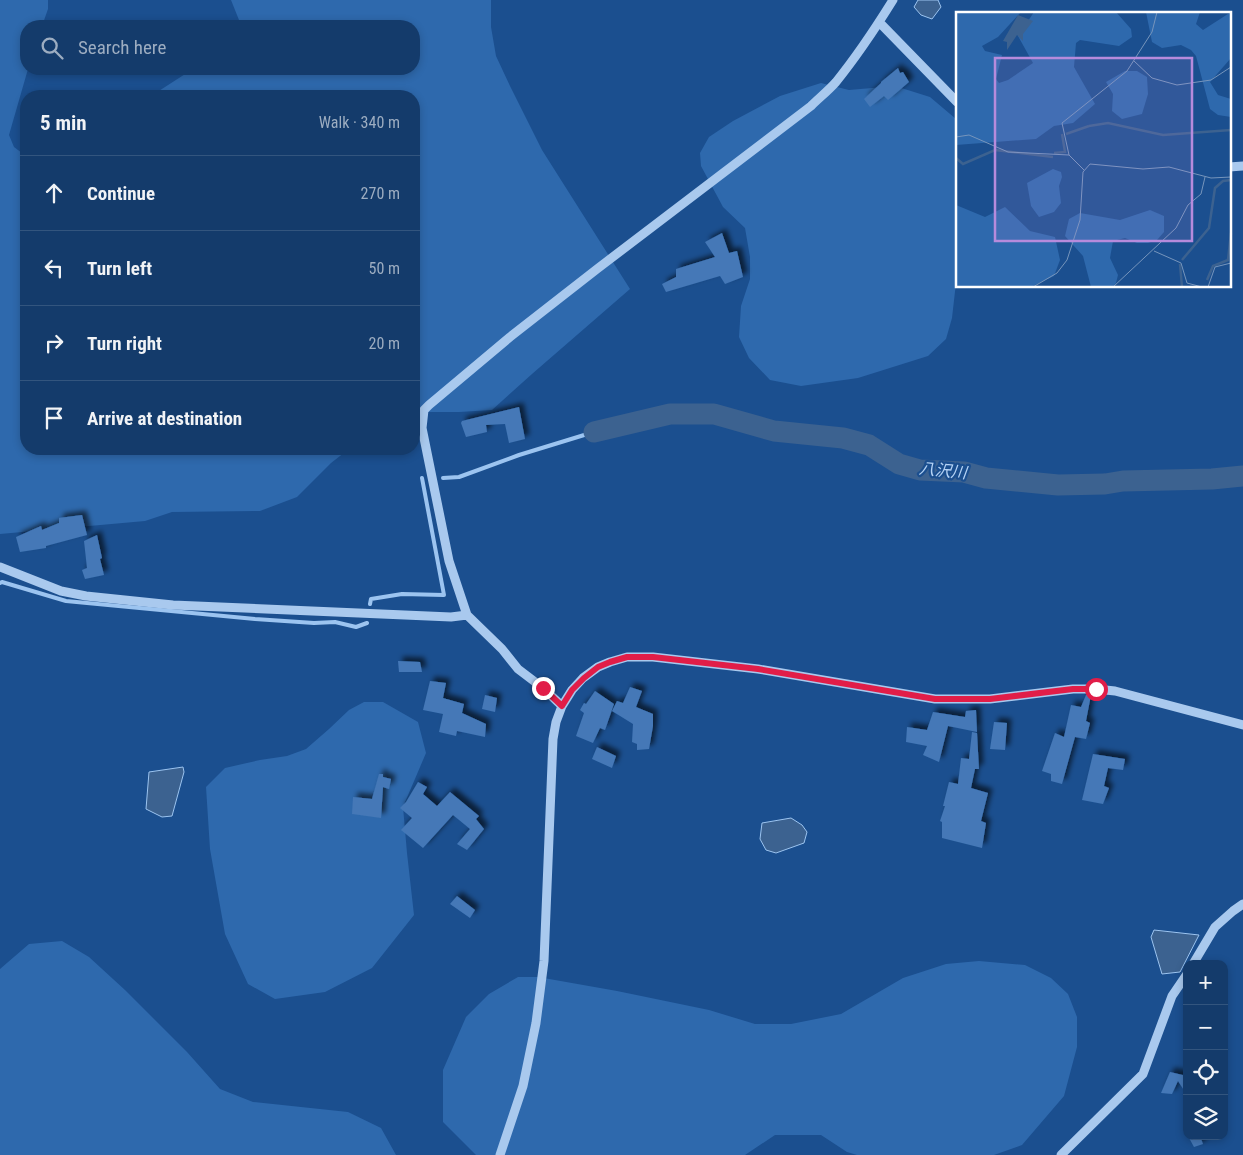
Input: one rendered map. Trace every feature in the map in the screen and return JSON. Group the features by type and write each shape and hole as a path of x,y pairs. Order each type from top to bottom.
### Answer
{"street":[{"path":"562,706 543,688 518,669 502,649 467,615 449,561 422,428 424,410 510,337 810,106 834,84 855,58 893,0"},
{"path":"879,22 956,101"},
{"path":"1230,168 1243,166"},
{"path":"0,567 61,591 86,596 173,605 451,618 467,615"},
{"path":"500,1155 523,1086 536,1023 544,961 553,739 556,722 562,706 572,690 598,667 627,657 653,657 758,669 935,699 990,699 1073,689 1096,689 1115,691 1243,725"},
{"path":"1195,960 1215,928 1243,904"},
{"path":"1061,1155 1143,1074 1172,996 1183,980"}],"shaded area":[{"path":"0,0 48,0 48,9 44,20 20,20 20,75 26,75 22,90 20,90 20,97 9,135 14,147 20,152 20,455 341,455 297,497 260,511 172,512 145,521 0,534"},
{"path":"231,0 491,0 491,27 496,56 510,86 542,150 630,289 492,410 420,413 420,90 160,90 184,75 420,75 420,20 239,20"},
{"path":"918,0 938,0 941,7 932,19 921,15 914,7"},
{"path":"821,83 849,90 895,86 930,97 956,119 956,283 952,318 946,339 928,356 858,378 801,386 770,380 749,358 739,337 741,306 750,279 750,257 745,228 723,207 701,166 700,153 709,137 733,121 780,96"},
{"path":"364,702 383,702 418,722 426,753 403,807 414,915 372,968 325,992 275,999 248,984 225,934 210,849 206,787 225,768 287,756 306,749 349,710"},
{"path":"183,767 184,772 172,816 162,817 146,809 149,772"},
{"path":"791,818 802,825 807,832 804,843 776,853 766,850 760,839 762,823"},
{"path":"1154,930 1199,935 1186,960 1183,960 1180,972 1162,974 1151,937"},
{"path":"62,941 89,957 125,990 187,1052 220,1089 253,1102 348,1112 381,1128 396,1155 0,1155 0,969 29,944"},
{"path":"979,961 1025,965 1051,978 1068,994 1077,1017 1077,1047 1064,1096 1022,1145 994,1155 857,1155 847,1152 821,1135 775,1135 745,1155 476,1155 443,1122 443,1070 466,1017 489,994 518,977 538,977 617,991 709,1010 755,1024 791,1024 841,1014 903,978 946,964"}],"building":[{"path":"898,68 900,73 903,72 909,82 888,100 884,96 870,107 864,99"},
{"path":"722,233 729,253 737,251 743,277 725,284 720,276 666,292 662,284 676,277 676,269 715,257 705,242"},
{"path":"519,407 525,439 509,443 505,424 486,425 487,432 466,437 462,421"},
{"path":"82,515 87,535 46,546 46,548 20,552 16,537 41,526 42,530 59,523 59,518"},
{"path":"97,535 104,575 85,579 82,570 87,568 84,541"},
{"path":"398,661 420,662 422,672 399,672"},
{"path":"430,681 446,683 443,698 464,704 462,713 486,724 485,737 457,731 456,736 439,732 443,714 423,710"},
{"path":"630,687 642,691 636,707 653,714 649,749 637,750 637,744 632,742 633,724 612,711 617,701 623,703"},
{"path":"595,691 614,704 605,730 600,728 593,743 576,736 584,713 580,710"},
{"path":"485,695 497,698 495,712 482,709"},
{"path":"1086,695 1091,695 1086,721 1090,723 1086,739 1075,737 1062,784 1051,781 1051,774 1042,771 1055,733 1064,737 1071,705 1081,707"},
{"path":"976,710 977,732 948,726 939,762 923,755 927,746 906,742 907,727 927,730 933,712 965,717 966,711"},
{"path":"994,722 1007,723 1005,750 990,749"},
{"path":"972,732 977,733 979,769 975,769 971,788 988,793 981,821 986,823 982,848 942,838 942,822 940,821 949,782 958,784 961,758 969,759"},
{"path":"597,747 616,756 612,768 592,759"},
{"path":"1093,754 1125,759 1123,770 1108,768 1104,786 1109,788 1103,804 1082,800"},
{"path":"379,774 383,774 383,777 391,779 389,789 383,787 381,818 352,814 353,797 372,799"},
{"path":"418,782 427,787 423,794 437,806 450,792 479,816 476,819 484,829 467,850 457,844 470,829 453,815 423,848 401,830 412,818 400,808 406,802"},
{"path":"457,896 475,910 470,918 450,904"},
{"path":"1170,1072 1183,1075 1183,1089 1178,1081 1172,1094 1161,1093"},
{"path":"1190,1140 1202,1140 1203,1144 1194,1147"}],"waterway":[{"name":"八沢川","path":"594,432 670,414 714,414 774,431 843,438 869,445 899,464 920,470 964,472 986,478 1058,485 1243,476"},
{"path":"443,478 459,477 519,455 594,432"},
{"path":"370,604 371,599 402,594 444,595 422,478"},
{"path":"0,583 66,601 255,619 314,623 335,622 356,627 367,623"}],"route":[{"path":"543,688 562,706 572,690 598,667 627,657 653,657 758,669 935,699 990,699 1073,689 1096,689"}]}
